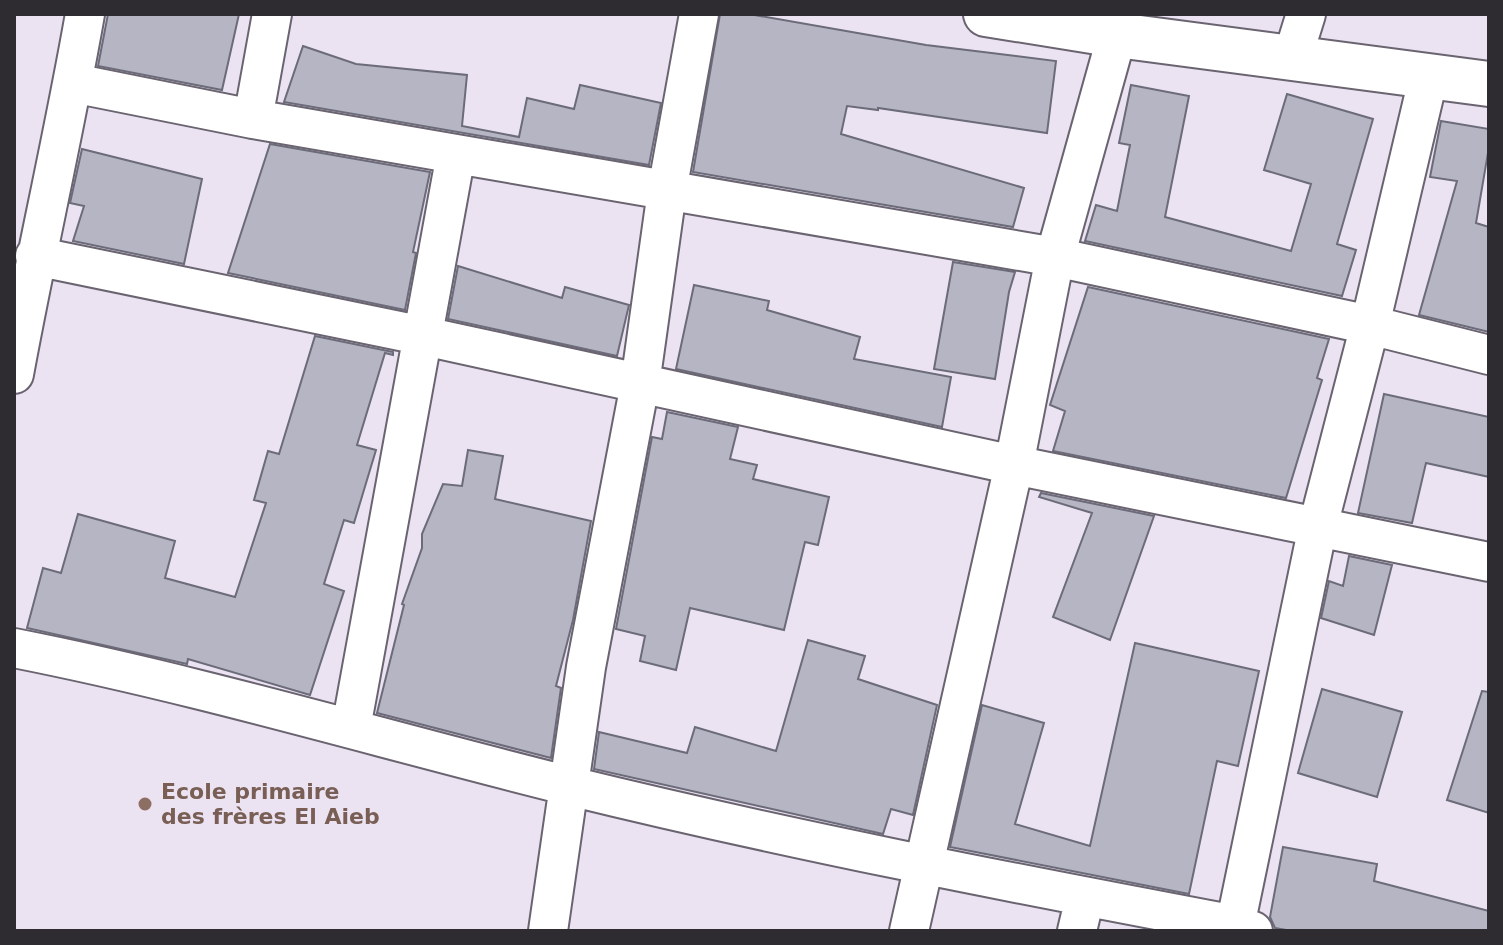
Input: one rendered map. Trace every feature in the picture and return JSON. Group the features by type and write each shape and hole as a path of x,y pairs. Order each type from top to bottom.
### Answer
{"main road":[{"path":"1012,16 1117,35 1489,84"}],"street":[{"path":"14,374 85,14"},
{"path":"253,119 272,14"},
{"path":"548,931 586,667 640,384 667,191 699,14"},
{"path":"1292,59 1306,14"},
{"path":"909,931 1014,465 1055,257 1117,35"},
{"path":"14,648 91,663 570,786 925,866 1081,914 1241,929 1318,526 1370,325 1429,75"},
{"path":"73,83 253,119 1055,257 1370,325 1489,355"},
{"path":"351,728 456,154"},
{"path":"35,256 424,336 1014,465 1489,562"}],"building":[{"path":"108,14 239,14 222,90 98,66"},
{"path":"720,14 749,14 926,45 1056,61 1047,133 847,106 841,134 1024,188 1013,227 693,172"},
{"path":"303,46 356,64 467,75 462,126 519,137 527,98 574,109 580,85 661,103 649,165 284,102"},
{"path":"1131,85 1189,96 1165,217 1291,251 1311,184 1264,170 1287,94 1373,119 1337,244 1356,250 1342,296 1085,241 1096,205 1117,211 1130,145 1119,143"},
{"path":"1441,121 1489,129 1489,147 1476,223 1489,227 1489,332 1419,315 1457,181 1430,177"},
{"path":"270,144 430,172 413,252 416,253 405,310 228,273"},
{"path":"82,149 202,179 184,264 73,241 84,206 70,203"},
{"path":"953,262 1015,272 995,379 934,369"},
{"path":"458,266 562,298 565,287 629,305 617,356 448,319"},
{"path":"694,285 769,301 767,310 860,337 854,359 951,377 942,427 676,369"},
{"path":"1088,287 1329,339 1317,378 1322,380 1286,498 1053,451 1065,411 1050,405"},
{"path":"315,336 393,352 393,355 385,353 357,445 376,450 354,523 344,520 324,584 344,591 310,695 188,659 187,664 27,628 43,568 61,573 78,514 175,541 165,578 235,597 266,503 254,500 268,451 279,454"},
{"path":"1384,394 1489,417 1489,477 1426,463 1412,523 1358,513"},
{"path":"667,412 738,427 730,459 757,465 753,479 829,497 818,545 805,542 784,630 690,608 676,670 640,661 645,636 616,629 652,437 662,439"},
{"path":"468,450 503,456 495,499 591,521 573,620 556,686 561,688 551,758 377,713 402,604 422,548 422,534 443,484 462,486"},
{"path":"1041,493 1154,516 1110,640 1053,617 1092,513 1039,497"},
{"path":"1349,556 1392,565 1374,635 1321,618 1329,581 1343,586"},
{"path":"808,640 865,656 858,679 937,705 913,815 891,809 883,834 594,769 599,732 687,753 695,727 776,751"},
{"path":"1135,643 1259,671 1238,766 1217,761 1189,894 950,847 982,705 1044,723 1015,824 1090,846"},
{"path":"1322,689 1402,712 1377,797 1298,773"},
{"path":"1482,691 1489,692 1489,813 1447,800"},
{"path":"1283,847 1377,864 1374,881 1489,911 1489,931 1292,931 1275,928 1270,917"}],"place":[{"name":"Ecole primaire des frères El Aieb","path":"145,804"}]}
